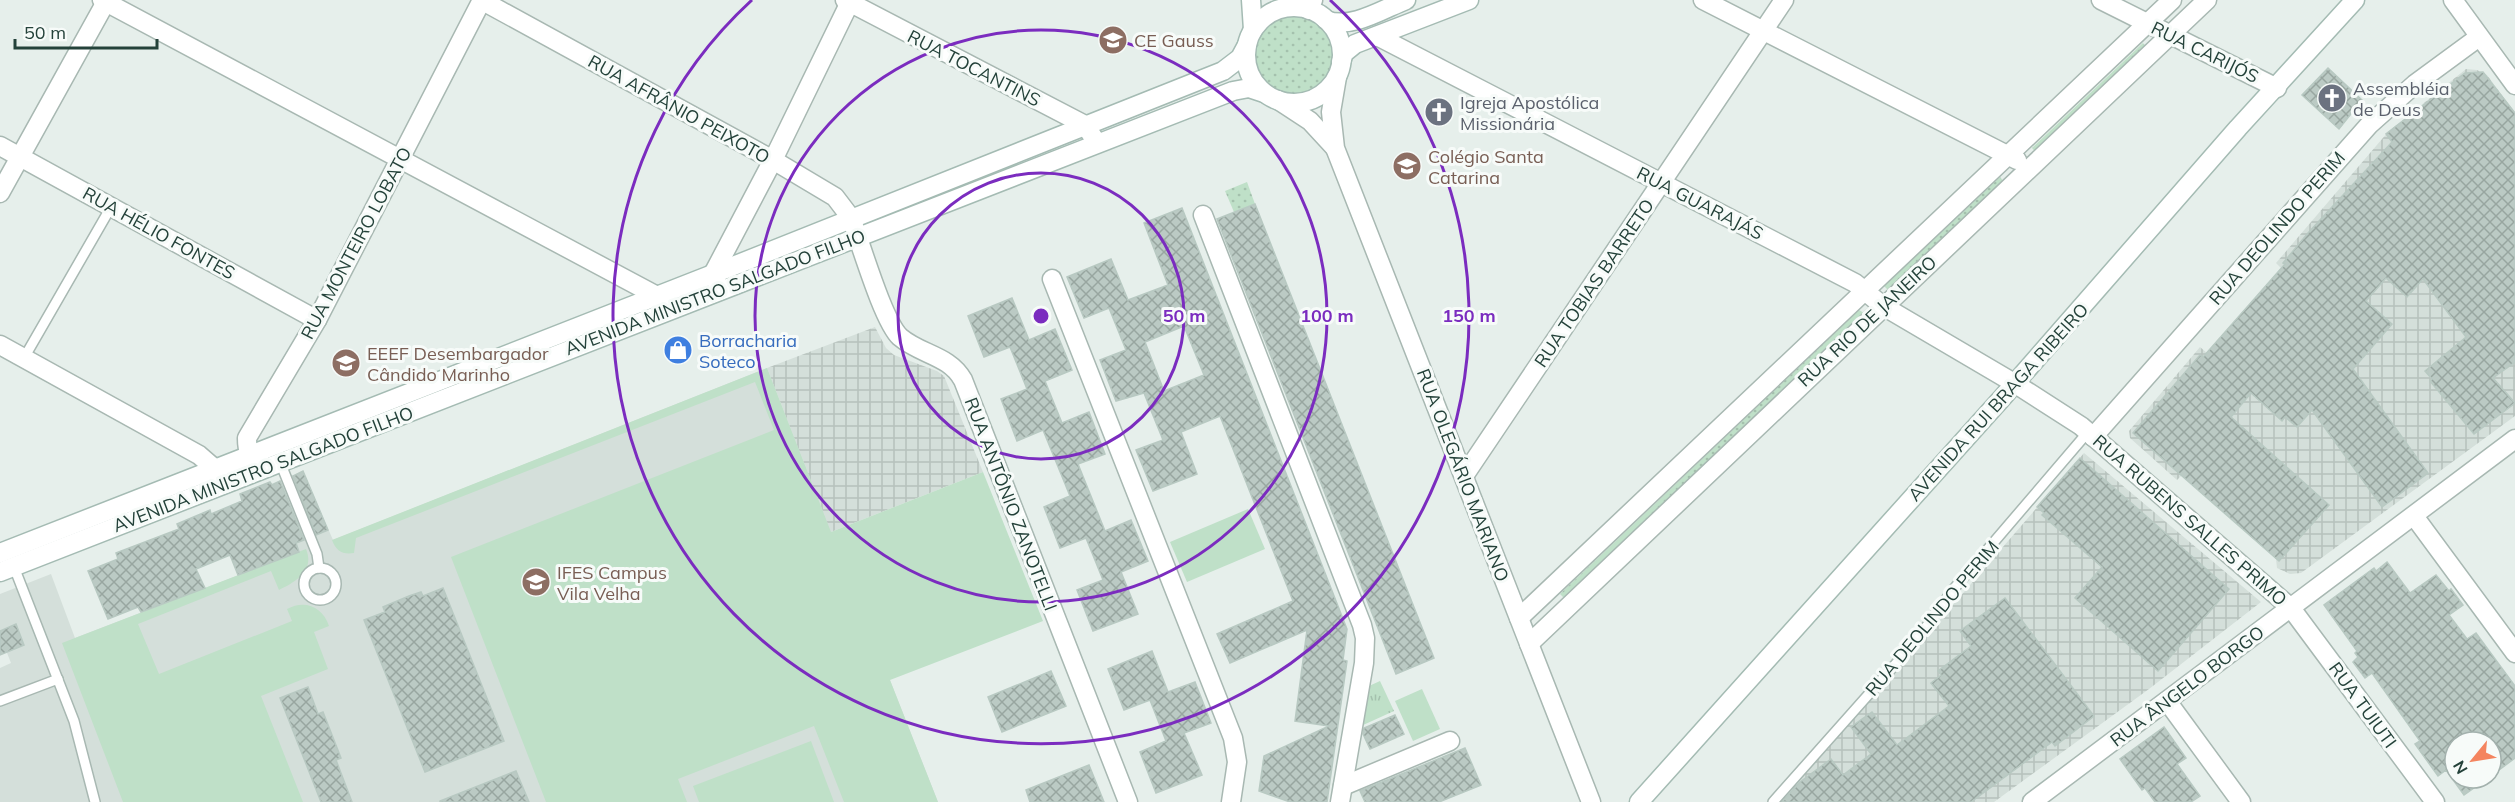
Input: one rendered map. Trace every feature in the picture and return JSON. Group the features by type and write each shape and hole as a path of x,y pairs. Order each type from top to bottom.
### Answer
{"street":[{"name":"RUA MONTEIRO LOBATO","path":"250,455 247,438 317,320 482,0"},
{"name":"RUA AFRÂNIO PEIXOTO","path":"482,0 773,160 835,197 851,218 858,237"},
{"path":"1251,0 1247,68 1254,82 1271,97 1293,103 1308,101 1328,89 1351,47 1469,0"},
{"path":"1250,38 1263,19 1275,11 1302,4 1326,20 1338,23 1350,22 1406,0"},
{"path":"1703,0 2031,167"},
{"name":"RUA TOBIAS BARRETO","path":"1464,476 1784,0"},
{"name":"RUA CARIJÓS","path":"2101,0 2277,88"},
{"name":"RUA RIO DE JANEIRO","path":"1519,618 2172,0"},
{"name":"RUA RIO DE JANEIRO","path":"1529,644 2207,0"},
{"name":"AVENIDA RUI BRAGA RIBEIRO","path":"1639,802 2014,383 2238,128 2355,0"},
{"path":"2452,0 2515,85"},
{"path":"0,193 105,1 401,160 660,304"},
{"path":"716,282 848,1"},
{"name":"RUA TOCANTINS","path":"848,1 1084,125 1097,143"},
{"path":"1326,20 1339,39 1339,69"},
{"name":"RUA GUARAJÁS","path":"1377,36 1866,291 1883,306 2014,383"},
{"name":"RUA DEOLINDO PERIM","path":"2091,434 2369,125 2415,84 2479,37"},
{"name":"AVENIDA MINISTRO SALGADO FILHO","path":"716,282 851,218 1223,71 1240,58 1250,38"},
{"name":"RUA OLEGÁRIO MARIANO","path":"1339,69 1331,112 1335,148 1591,802"},
{"name":"AVENIDA MINISTRO SALGADO FILHO","path":"8,557 223,484 716,282 858,237 1238,89 1249,88 1271,97"},
{"name":"RUA OLEGÁRIO MARIANO","path":"1271,97 1310,121 1335,148"},
{"name":"RUA HÉLIO FONTES","path":"0,146 317,320"},
{"path":"1203,214 1362,625 1365,639 1364,663 1342,794"},
{"name":"RUA ANTÔNIO ZANOTELLI","path":"858,237 891,326 911,345 950,363 963,380 1128,802"},
{"path":"1052,279 1233,738 1237,762 1231,802"},
{"name":"AVENIDA MINISTRO SALGADO FILHO","path":"8,557 214,468 660,304"},
{"path":"0,345 199,455 214,468 223,484"},
{"name":"RUA RUBENS SALLES PRIMO","path":"2014,383 2091,434 2291,608"},
{"name":"RUA ÂNGELO BORGO","path":"2032,802 2515,439"},
{"path":"250,455 260,463 280,462"},
{"path":"2414,516 2515,653"},
{"name":"RUA TUIUTI","path":"2291,608 2435,802"},
{"path":"2167,701 2241,802"},
{"path":"1342,794 1450,741"}],"lane":[{"path":"24,358 111,207"},
{"name":"RUA DEOLINDO PERIM","path":"1773,802 1916,641 1952,591 2091,434"},
{"path":"280,462 317,554 319,568"},
{"path":"8,557 74,721 96,802"},
{"path":"0,701 58,680"}],"shaded area":[{"path":"2466,69 2477,70 2487,75 2515,113 2515,416 2301,573 2290,574 2277,568 2276,559 2182,475 2177,480 2130,438 2129,431 2200,347 2207,353 2281,268 2276,263 2388,132"},
{"path":"875,327 886,348 894,355 937,371 944,376 983,472 831,532 767,368"},
{"name":"IFES Campus Vila Velha","path":"767,368 938,802 0,802 0,668 11,663 0,635 0,594 51,574 75,638 299,552 271,484 303,471 333,540"},
{"path":"2084,453 2261,602 2149,689 1994,802 1778,802 1869,702"}],"green space":[{"path":"1294,14 1310,17 1323,26 1332,39 1335,55 1332,71 1323,84 1310,93 1294,96 1278,93 1265,84 1256,71 1253,55 1256,39 1265,26 1278,17"},
{"path":"2143,43 2147,48 2036,153 2032,148"},
{"path":"2000,177 2004,182 1888,290 1884,286"},
{"path":"1247,182 1255,204 1234,212 1225,191"},
{"path":"1859,310 1864,313 1564,598 1560,594"},
{"path":"767,368 831,532 983,472 1043,621 890,680 938,802 844,802 814,726 678,779 687,802 546,802 451,557 774,430 755,382 356,538 354,553 340,551 332,540"},
{"path":"1248,509 1265,549 1187,582 1170,542"},
{"path":"306,549 308,563 306,569 292,583 279,590 271,571 138,624 159,674 292,621 287,609 294,606 307,605 322,614 329,626 314,632 328,669 261,696 303,802 123,802 62,643"},
{"path":"1380,681 1394,711 1361,726 1369,686"},
{"path":"1422,689 1440,729 1413,741 1395,701"},
{"path":"811,741 834,802 699,802 693,786"}],"building":[{"name":"Assembléia de Deus","path":"2328,68 2362,100 2339,129 2302,95"},
{"path":"2483,72 2515,113 2515,362 2493,378 2515,403 2474,434 2430,381 2432,379 2425,371 2466,337 2423,279 2407,297 2386,278 2366,301 2392,324 2353,369 2428,473 2382,507 2312,410 2297,427 2285,417 2282,421 2251,393 2231,417 2329,505 2279,561 2133,433 2200,355 2203,357 2285,264 2283,263 2308,233 2392,142 2386,134 2465,73"},
{"path":"1255,204 1434,658 1396,674 1217,219"},
{"path":"1182,208 1347,629 1343,660 1347,661 1327,802 1290,802 1259,791 1264,756 1329,726 1295,721 1307,630 1230,663 1217,634 1293,601 1220,416 1181,432 1197,474 1153,491 1136,450 1163,440 1144,393 1116,401 1100,360 1126,350 1109,308 1084,318 1067,277 1111,259 1128,300 1168,285 1144,223","holes":["1184,326 1204,375 1164,391 1145,342"]},
{"path":"1012,298 1029,340 1055,329 1072,370 1045,381 1062,423 1089,412 1105,454 1078,464 1105,531 1131,520 1148,561 1121,572 1138,614 1093,631 1077,590 1103,580 1086,538 1060,548 1044,507 1070,496 1043,430 1017,441 1001,399 1027,389 1010,347 984,357 968,316"},
{"path":"2080,458 2229,589 2158,671 2075,598 2102,567 2042,515 2044,513 2037,507"},
{"path":"303,471 328,530 316,535 293,476"},
{"path":"280,481 304,540 296,543 299,552 238,575 230,555 196,569 205,588 141,612 138,607 108,619 88,571 118,559 116,553 179,529 177,524 210,510 211,514 242,501 240,494 270,482 272,485"},
{"path":"2387,562 2410,593 2436,575 2463,605 2449,615 2467,639 2476,633 2515,686 2515,758 2503,767 2503,730 2443,730 2443,772 2438,776 2415,744 2420,741 2372,673 2365,678 2353,662 2358,657 2355,653 2357,651 2324,605 2374,568 2376,571"},
{"path":"443,588 504,741 425,772 364,620 385,612 383,607 409,596 421,592 423,596"},
{"path":"2005,598 2094,716 2055,746 2052,742 1971,802 1782,802 1800,782 1831,759 1843,775 1871,754 1851,727 1872,712 1897,745 1949,706 1931,683 1941,675 1938,671 1971,646 1960,631"},
{"path":"16,624 24,645 0,655 0,631"},
{"path":"1152,651 1168,692 1195,682 1211,723 1184,733 1202,775 1156,793 1140,752 1166,741 1150,700 1124,710 1108,669"},
{"path":"1051,671 1066,706 1002,732 988,697"},
{"path":"308,687 318,714 323,712 341,758 336,760 352,802 321,802 280,698"},
{"path":"1395,715 1404,734 1370,749 1363,734 1364,728"},
{"path":"2164,727 2186,758 2177,764 2200,796 2191,802 2155,802 2145,788 2142,790 2120,759"},
{"path":"1465,748 1481,785 1439,802 1365,802 1360,791"},
{"path":"1089,765 1104,802 1030,802 1026,790"},
{"path":"516,771 529,802 440,802 440,801"},
{"path":"2460,790 2471,790 2464,795"}],"place":[{"name":"CE Gauss","path":"1113,40"},
{"name":"Assembléia de Deus","path":"2332,98"},
{"name":"Igreja Apostólica Missionária","path":"1439,112"},
{"name":"Colégio Santa Catarina","path":"1407,166"},
{"name":"Borracharia Soteco","path":"678,350"},
{"name":"EEEF Desembargador Cândido Marinho","path":"346,363"},
{"name":"IFES Campus Vila Velha","path":"536,582"}]}
